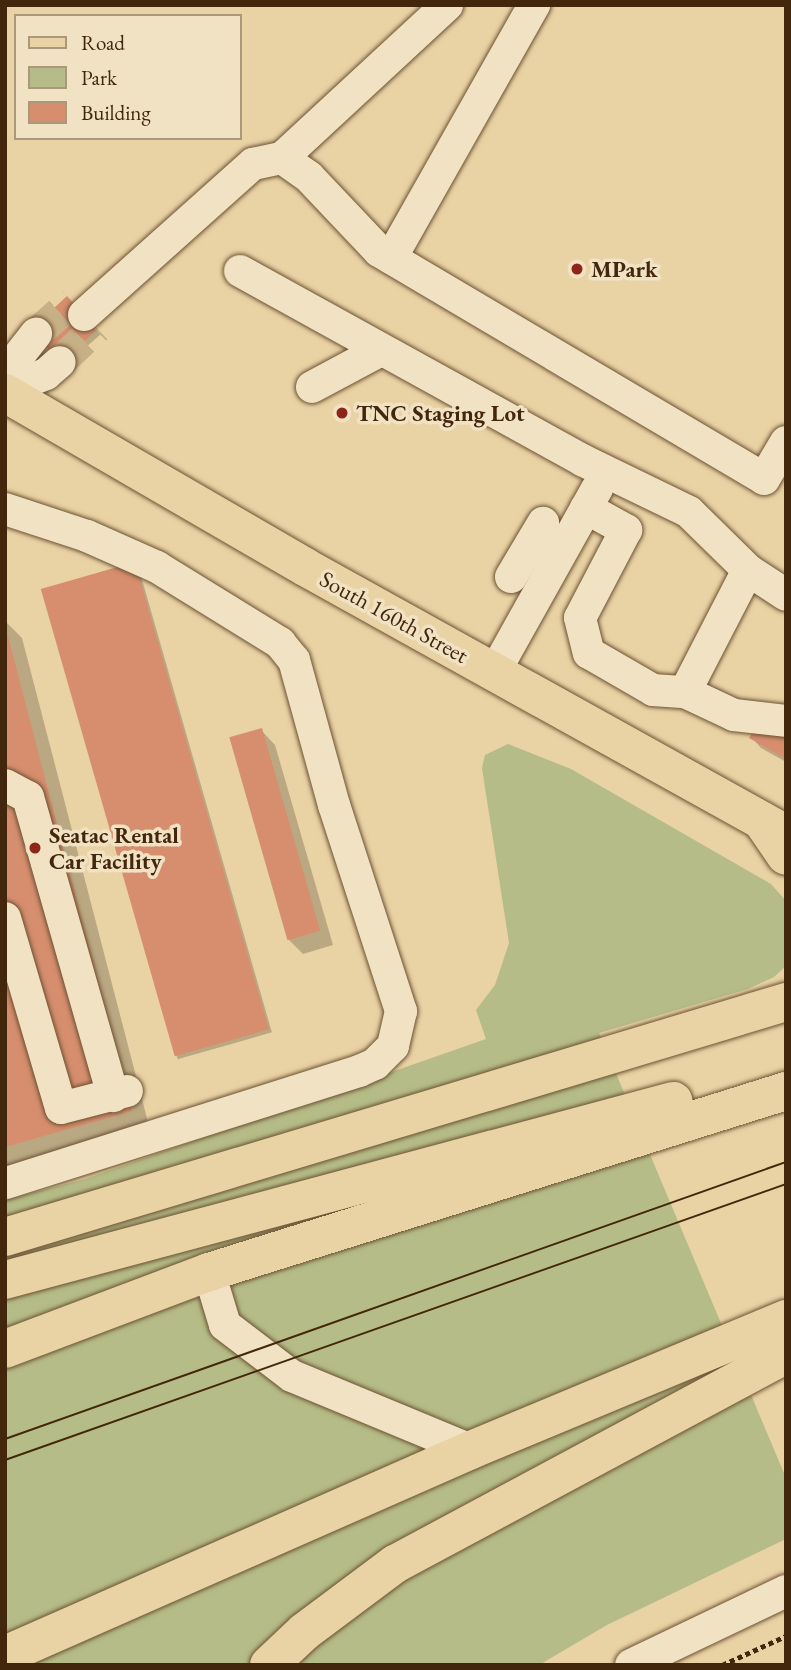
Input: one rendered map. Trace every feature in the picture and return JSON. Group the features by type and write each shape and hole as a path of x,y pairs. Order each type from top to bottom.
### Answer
{"main road":[{"name":"South 160th Street","path":"5,389 494,673 774,828"},
{"path":"774,828 786,856"},
{"path":"5,1237 782,1001"},
{"path":"5,1280 720,1089 786,1084"},
{"path":"5,1349 209,1272 786,1091"},
{"path":"5,1655 471,1450 786,1320"},
{"path":"270,1665 304,1632 395,1564 786,1354"}],"street":[{"path":"84,315 121,307 136,271 253,164 282,158 447,5"},
{"path":"391,258 534,5"},
{"path":"282,158 309,177 391,258 764,479 786,442"},
{"path":"253,278 379,351 460,390 607,473 689,512 748,570 786,594"},
{"path":"5,389 48,348"},
{"path":"312,387 379,351"},
{"path":"494,673 607,473"},
{"path":"586,508 626,530 580,618 589,653 653,690 685,692 734,715 786,721"},
{"path":"5,509 87,536 158,567 280,643 294,660 334,805 401,1011 393,1046 375,1064 359,1071 5,1183"},
{"path":"511,577 543,523"},
{"path":"685,692 748,570"},
{"path":"5,918 61,1108 120,1094 28,797 6,780"},
{"path":"209,1272 225,1325 292,1376 471,1450"},
{"path":"631,1665 786,1591"}],"path":[{"path":"722,1665 786,1636"}],"green space":[{"path":"508,744 571,769 771,884 786,901 786,966 774,977 748,989 599,1033 786,1478 786,1539 607,1625 539,1665 5,1665 5,1200 85,1179 486,1039 476,1010 495,985 509,943 482,768 485,755"}],"building":[{"path":"67,296 98,329 61,363 30,330"},
{"path":"135,562 269,1029 175,1056 41,589"},
{"name":"Seatac Rental Car Facility","path":"5,625 132,1111 5,1147"},
{"path":"759,721 786,736 786,759 749,738"},
{"path":"262,728 320,931 287,940 229,737"}],"tunnel":[{"path":"36,334 72,302"},
{"path":"60,362 96,328"}],"tram line":[{"path":"5,1439 786,1162"},
{"path":"5,1460 786,1184"}],"place":[{"name":"MPark","path":"577,269"},
{"name":"TNC Staging Lot","path":"342,413"},
{"name":"Seatac Rental Car Facility","path":"35,848"}]}
